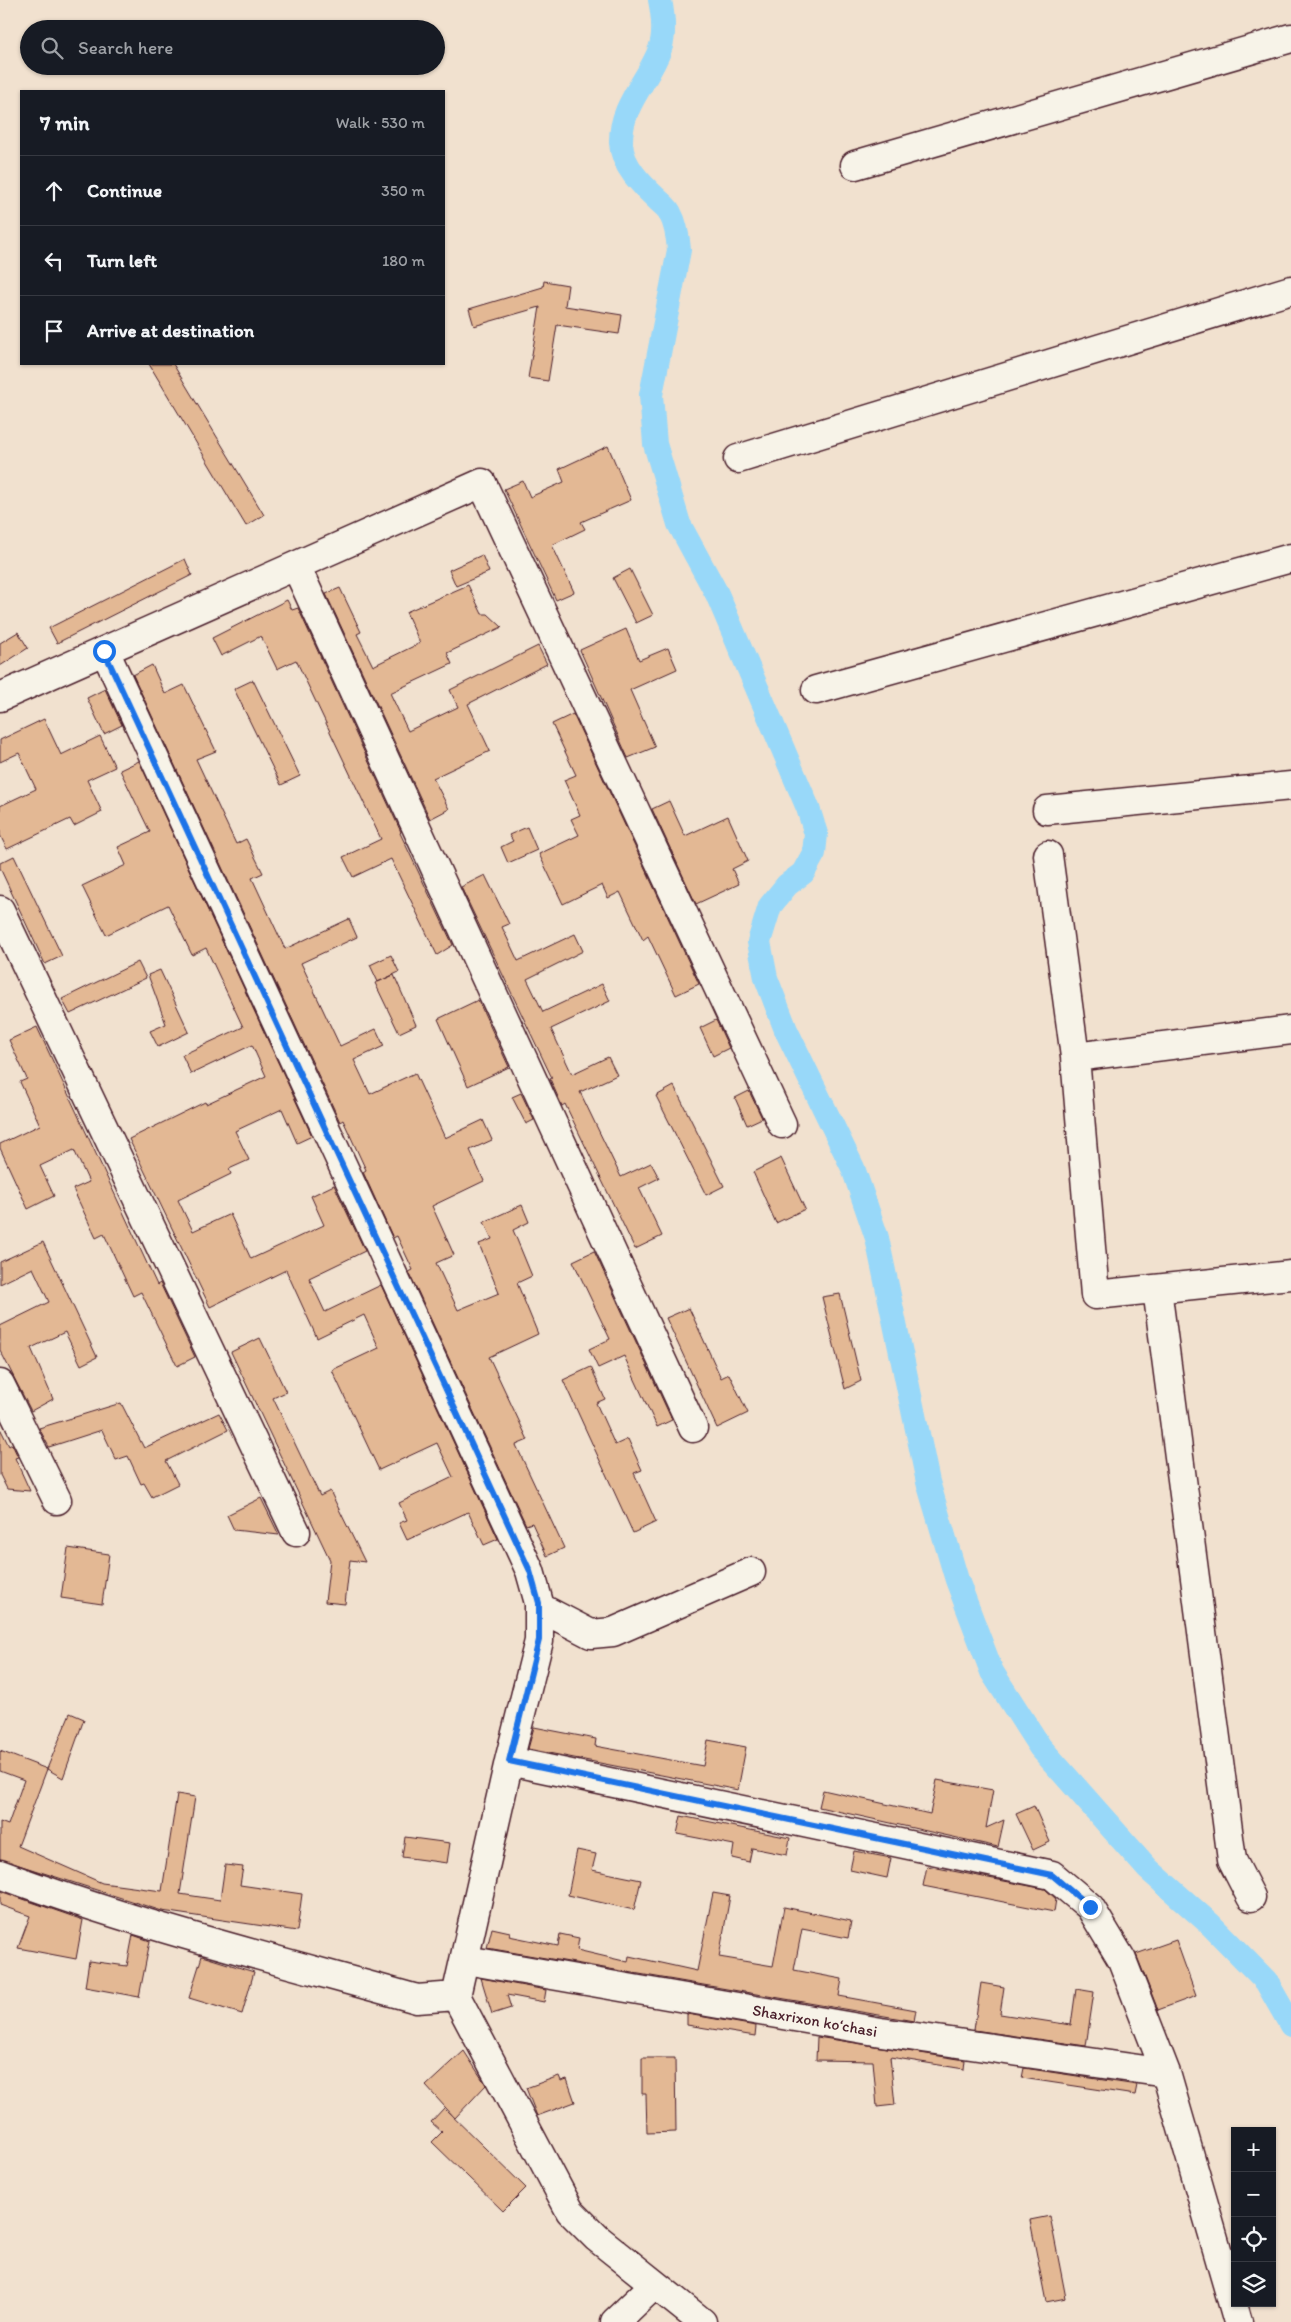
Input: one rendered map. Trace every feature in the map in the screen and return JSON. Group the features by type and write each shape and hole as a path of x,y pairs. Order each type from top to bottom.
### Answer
{"street":[{"path":"855,165 1291,38"},
{"path":"738,459 1291,290"},
{"path":"0,697 482,483 782,1124"},
{"path":"816,690 1291,558"},
{"path":"296,566 693,1428"},
{"path":"104,651 526,1562 539,1608 539,1640 509,1761 466,1960 456,1996 570,2211 597,2238 702,2322"},
{"path":"1047,810 1291,786"},
{"path":"1048,855 1075,1057 1095,1295 1291,1275"},
{"path":"0,910 296,1532"},
{"path":"1075,1057 1291,1030"},
{"path":"1157,1289 1232,1860 1251,1897"},
{"path":"0,1384 56,1500"},
{"path":"539,1608 591,1634 612,1632 751,1572"},
{"path":"509,1761 1052,1875 1090,1907 1122,1960 1166,2073 1238,2322"},
{"path":"0,1874 57,1896 142,1922 418,1999 456,1996"},
{"name":"Shaxrixon koʻchasi","path":"466,1960 881,2032 1166,2073"},
{"path":"615,2322 654,2285"}],"building":[{"path":"544,281 568,285 565,306 622,315 619,334 557,325 548,381 528,378 540,307 474,326 469,309 543,287"},
{"path":"150,365 174,365 264,515 246,526"},
{"path":"608,446 631,500 581,522 585,529 552,545 574,592 556,600 504,489 523,481 530,497 564,482 559,469"},
{"path":"482,555 489,572 456,586 449,570"},
{"path":"185,559 192,575 57,643 49,628"},
{"path":"630,569 653,615 636,623 613,578"},
{"path":"468,585 482,614 488,614 502,627 447,653 452,664 390,693 408,731 458,707 450,690 538,646 547,664 468,704 490,751 433,778 449,809 430,819 326,594 340,588 361,632 357,634 373,666 420,643 406,612"},
{"path":"287,600 292,610 298,608 453,945 437,955 391,859 353,877 343,857 381,839 296,660 277,669 261,636 221,656 212,638"},
{"path":"626,629 639,660 668,648 677,669 630,690 655,747 628,758 580,650"},
{"path":"18,632 28,648 0,666 0,643"},
{"path":"152,665 165,694 184,685 216,751 196,759 236,844 246,839 263,873 252,878 285,949 349,919 357,937 301,963 340,1046 376,1029 384,1046 354,1060 370,1094 415,1073 445,1138 483,1120 492,1140 470,1150 484,1181 432,1206 454,1255 436,1263 458,1310 499,1293 479,1244 492,1239 484,1222 522,1205 529,1222 513,1230 532,1276 517,1283 538,1334 489,1357 528,1440 516,1445 564,1548 547,1556 532,1523 526,1525 409,1272 413,1270 397,1236 393,1238 363,1172 366,1170 343,1120 340,1122 133,675"},
{"path":"253,680 300,776 281,785 234,689"},
{"path":"105,689 122,725 104,734 87,698"},
{"path":"573,714 699,984 676,995 648,936 643,940 620,892 608,898 602,885 563,904 539,854 579,835 571,819 580,815 564,780 576,775 552,724"},
{"path":"44,719 61,755 100,736 115,767 87,780 102,812 74,826 70,819 7,849 0,835 0,806 36,789 19,753 0,762 0,740"},
{"path":"139,761 312,1136 297,1143 282,1109 235,1131 249,1160 229,1169 231,1174 178,1200 193,1231 230,1214 251,1259 324,1225 311,1196 334,1185 365,1251 309,1278 325,1312 381,1285 498,1539 484,1545 468,1512 407,1540 399,1523 407,1520 399,1503 453,1477 437,1443 379,1470 332,1370 379,1348 364,1315 317,1338 286,1270 210,1307 129,1139 205,1102 206,1104 266,1076 252,1045 191,1074 182,1055 243,1027 206,948 192,955 168,905 106,935 82,886 126,865 118,847 150,832 120,770"},
{"path":"669,801 685,836 728,816 748,861 732,869 739,884 696,904 652,809"},
{"path":"527,827 537,850 508,863 501,847 513,841 509,835"},
{"path":"14,856 62,956 45,964 0,868 0,863"},
{"path":"485,875 509,924 502,927 518,961 575,934 583,951 527,979 543,1012 602,984 610,1001 551,1029 572,1074 608,1057 617,1075 580,1092 621,1177 651,1163 659,1178 639,1188 662,1236 635,1249 565,1104 562,1106 550,1079 552,1078 461,887"},
{"path":"391,955 399,972 378,982 370,965"},
{"path":"138,962 146,978 70,1014 62,999"},
{"path":"160,970 189,1032 158,1047 150,1031 166,1024 148,975"},
{"path":"394,975 416,1025 399,1033 375,983"},
{"path":"478,1000 509,1067 468,1086 438,1019"},
{"path":"716,1020 729,1048 713,1056 700,1028"},
{"path":"37,1027 157,1285 160,1283 195,1357 177,1366 141,1292 133,1296 104,1234 96,1238 73,1189 89,1182 74,1150 40,1166 54,1196 28,1209 0,1148 0,1144 40,1125 20,1082 27,1079 9,1040"},
{"path":"674,1086 724,1186 706,1195 656,1096"},
{"path":"749,1091 762,1118 747,1125 735,1098"},
{"path":"521,1093 534,1120 526,1124 512,1097"},
{"path":"781,1158 805,1209 776,1223 753,1172"},
{"path":"43,1242 97,1357 81,1365 65,1332 31,1348 53,1399 31,1411 0,1350 0,1326 49,1302 33,1268 0,1284 0,1262"},
{"path":"594,1251 672,1420 657,1427 624,1356 598,1368 589,1349 610,1339 573,1261"},
{"path":"840,1294 861,1381 845,1389 822,1297"},
{"path":"689,1308 721,1378 729,1374 748,1413 717,1428 666,1318"},
{"path":"260,1338 286,1392 273,1398 320,1496 330,1491 365,1562 350,1560 345,1604 325,1602 330,1560 231,1352"},
{"path":"591,1367 605,1399 596,1403 615,1445 628,1439 642,1470 634,1473 656,1522 633,1533 563,1380"},
{"path":"121,1403 144,1448 219,1413 228,1430 166,1461 178,1484 152,1497 144,1483 141,1484 128,1456 116,1460 102,1430 49,1447 39,1428"},
{"path":"0,1428 9,1446 12,1444 18,1457 15,1458 30,1491 7,1489 0,1475"},
{"path":"261,1498 279,1535 234,1530 227,1515"},
{"path":"68,1548 109,1554 102,1604 61,1598"},
{"path":"70,1713 84,1719 63,1778 47,1769"},
{"path":"534,1727 596,1739 595,1746 703,1766 708,1740 746,1747 738,1790 528,1749"},
{"path":"0,1751 47,1769 18,1846 102,1883 162,1891 177,1794 195,1797 180,1894 220,1900 225,1865 243,1867 240,1885 302,1894 297,1931 162,1911 0,1859 0,1822 8,1825 24,1780 0,1771"},
{"path":"937,1780 993,1790 986,1828 1004,1820 998,1847 819,1807 823,1790 930,1814"},
{"path":"1034,1806 1050,1842 1033,1850 1016,1814"},
{"path":"681,1816 790,1838 787,1855 752,1848 749,1862 732,1858 734,1845 677,1834"},
{"path":"405,1837 450,1843 447,1863 402,1857"},
{"path":"577,1850 596,1854 592,1870 641,1880 634,1910 568,1895"},
{"path":"854,1851 891,1858 887,1878 850,1870"},
{"path":"927,1866 1045,1889 1056,1899 1054,1912 923,1886"},
{"path":"0,1891 83,1920 76,1959 18,1948 30,1916 0,1905"},
{"path":"713,1893 730,1896 719,1957 773,1966 784,1907 851,1921 848,1938 802,1929 794,1970 842,1979 839,1996 916,2010 914,2021 487,1948 492,1928 510,1932 509,1936 558,1946 560,1934 579,1938 577,1950 628,1962 629,1956 697,1971"},
{"path":"133,1935 150,1941 139,1997 85,1987 89,1961 127,1966"},
{"path":"1176,1940 1196,1996 1158,2010 1136,1954"},
{"path":"202,1956 254,1972 242,2014 189,1998"},
{"path":"481,1978 546,1990 544,2002 507,1995 511,2008 492,2014"},
{"path":"981,1983 1004,1987 1000,2014 1071,2025 1076,1989 1094,1992 1086,2046 974,2030"},
{"path":"687,2014 756,2026 755,2036 687,2025"},
{"path":"817,2037 965,2060 964,2069 890,2057 895,2105 877,2107 873,2061 816,2060"},
{"path":"464,2051 486,2085 455,2118 426,2086"},
{"path":"642,2058 675,2058 676,2132 647,2133 646,2094 642,2094"},
{"path":"1024,2068 1137,2085 1135,2095 1022,2078"},
{"path":"559,2076 561,2081 567,2079 575,2102 537,2116 526,2088"},
{"path":"444,2108 526,2188 503,2211 432,2142 442,2132 431,2122"},
{"path":"1050,2216 1066,2298 1046,2302 1030,2220"}],"waterway":[{"path":"660,0 663,25 662,43 655,61 625,117 621,143 622,151 629,167 645,188 669,211 675,226 679,245 651,395 655,444 679,524 717,594 808,808 816,834 814,853 803,873 787,885 770,906 759,942 766,978 786,1030 853,1168 877,1238 928,1482 957,1580 992,1672 1040,1747 1148,1869 1209,1923 1266,1981 1291,2025"}],"route":[{"path":"104,651 530,1571 539,1603 539,1640 509,1761 1052,1875 1090,1907"}]}
